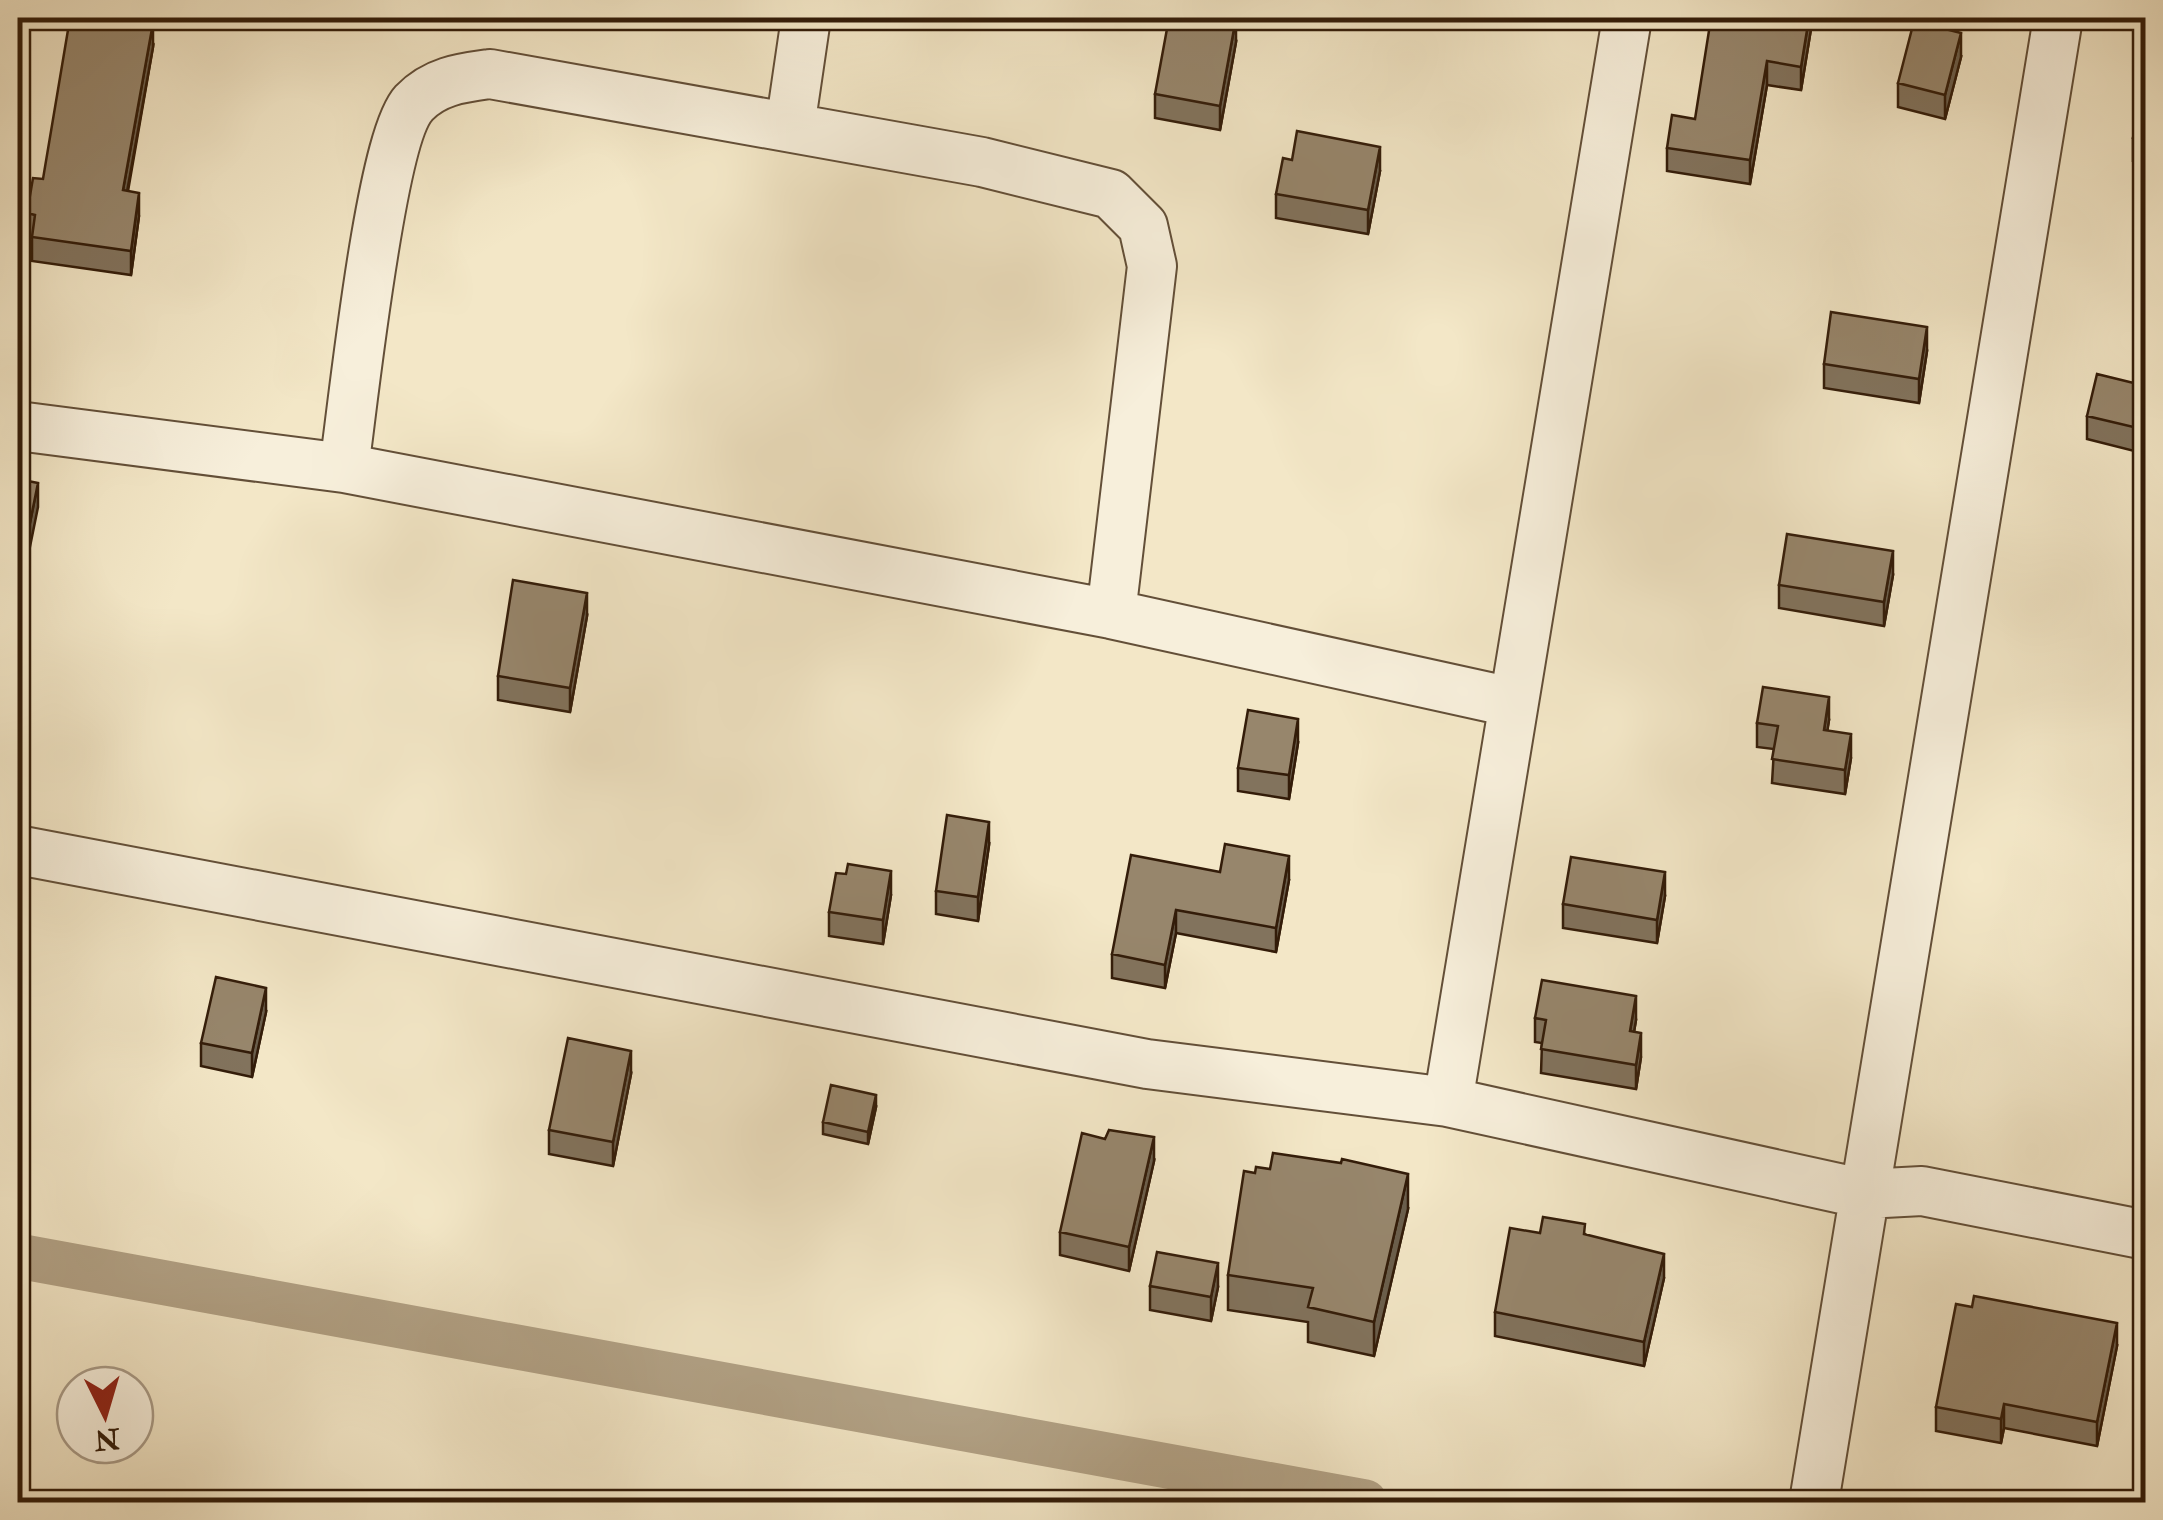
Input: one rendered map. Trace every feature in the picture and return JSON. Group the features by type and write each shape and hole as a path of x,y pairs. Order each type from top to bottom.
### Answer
{"street":[{"path":"790,127 806,18"},
{"path":"1448,1102 1511,702 1627,18"},
{"path":"1814,1502 2058,18"},
{"path":"344,468 382,201 398,137 412,105 443,81 490,74 982,162 1112,194 1143,226 1152,266 1111,614"},
{"path":"18,426 344,468 1111,614 1511,702"},
{"path":"18,850 1147,1064 1448,1102 1865,1194 1922,1192 2146,1234"}],"building":[{"path":"70,18 124,18 153,23 123,190 139,193 131,251 32,237 35,215 27,213 33,178 43,179"},
{"path":"1169,18 1236,18 1220,106 1155,94"},
{"path":"1711,18 1809,18 1801,67 1767,61 1750,160 1667,148 1672,115 1695,119"},
{"path":"1914,21 1961,33 1945,95 1898,83"},
{"path":"2146,59 2146,140 2133,138"},
{"path":"1297,131 1380,147 1368,210 1276,194 1283,158 1292,160"},
{"path":"1831,312 1927,327 1919,379 1824,364"},
{"path":"2097,374 2146,386 2146,430 2087,416"},
{"path":"18,479 38,483 18,582"},
{"path":"1787,534 1893,551 1884,602 1779,585"},
{"path":"513,580 587,593 570,688 498,676"},
{"path":"1763,687 1829,697 1824,730 1851,734 1845,770 1772,759 1778,726 1757,723"},
{"path":"1248,710 1298,719 1289,775 1238,768"},
{"path":"947,815 989,822 978,897 936,891"},
{"path":"1225,844 1289,856 1276,928 1176,910 1165,965 1112,954 1131,855 1220,872"},
{"path":"1571,857 1665,872 1657,920 1563,904"},
{"path":"848,864 891,871 883,920 829,912 836,873 846,874"},
{"path":"18,938 28,941 18,985"},
{"path":"216,977 266,988 252,1053 201,1043"},
{"path":"1542,980 1636,996 1630,1031 1641,1033 1636,1065 1541,1049 1546,1020 1535,1018"},
{"path":"568,1038 631,1051 613,1142 549,1130"},
{"path":"831,1085 876,1095 868,1132 823,1122"},
{"path":"1109,1130 1154,1137 1129,1247 1060,1232 1082,1133 1105,1139"},
{"path":"1273,1153 1341,1163 1342,1159 1408,1174 1374,1322 1308,1307 1313,1288 1228,1275 1244,1171 1255,1173 1256,1167 1270,1169"},
{"path":"1543,1217 1585,1224 1584,1234 1664,1254 1644,1342 1495,1312 1510,1228 1540,1233"},
{"path":"1157,1252 1218,1263 1211,1297 1150,1286"},
{"path":"1974,1296 2117,1323 2097,1422 2004,1404 2001,1419 1936,1407 1956,1304 1972,1307"}],"waterway":[{"path":"18,1256 1365,1502"}]}
